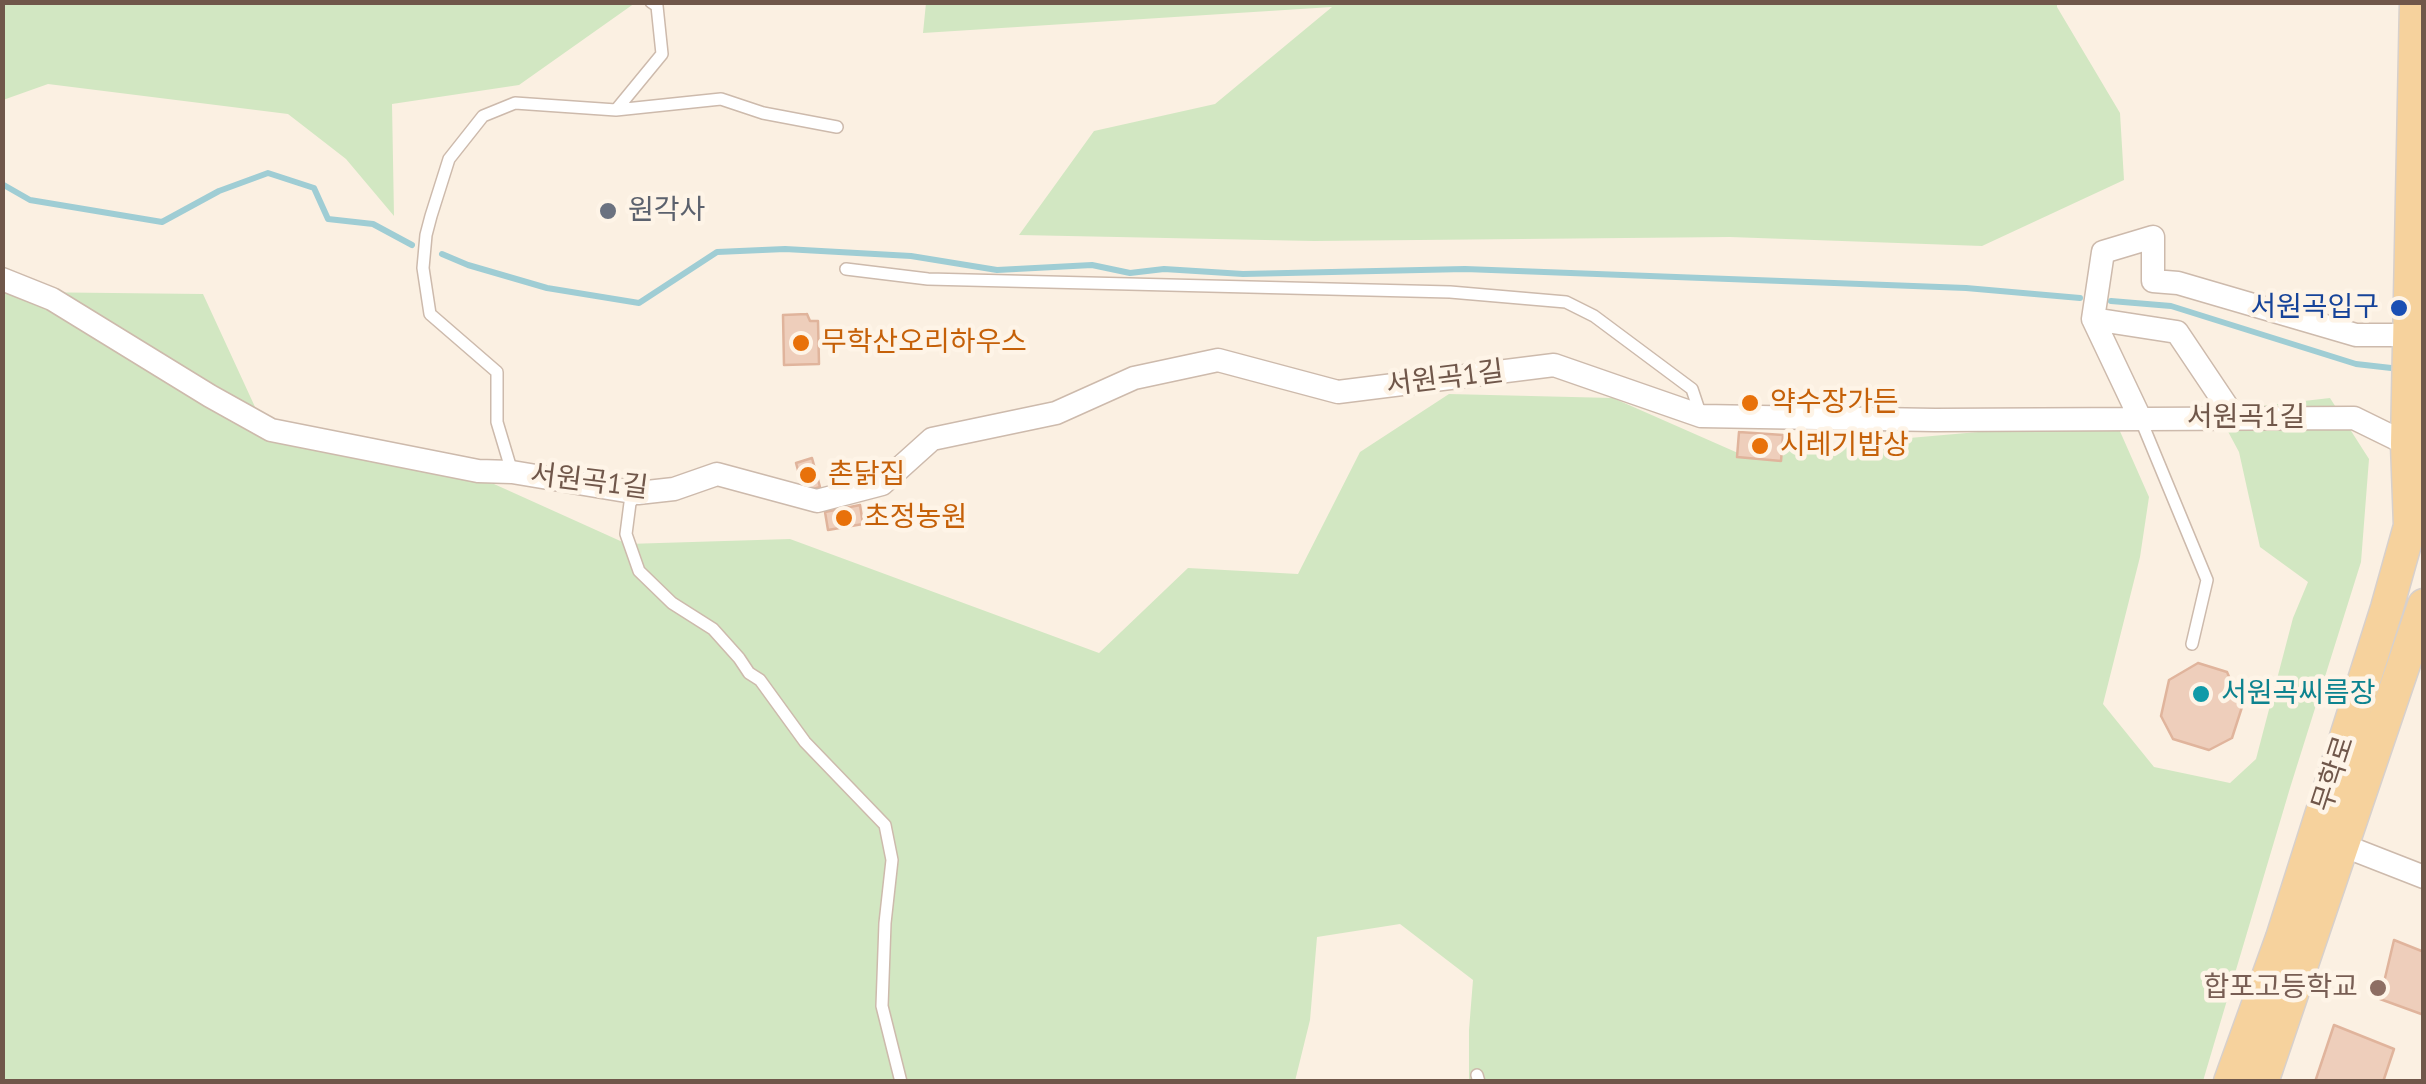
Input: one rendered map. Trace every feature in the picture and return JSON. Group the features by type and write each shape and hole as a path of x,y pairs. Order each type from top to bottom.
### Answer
{"main road":[{"path":"2416,2 2417,339"},
{"name":"무학로","path":"2230,1082 2282,938 2410,526 2408,401 2417,339"},
{"name":"무학로","path":"2262,1082 2424,605"}],"street":[{"path":"2140,418 2092,319 2104,252 2152,237 2153,280 2178,283 2356,335 2417,339"},
{"name":"서원곡1길","path":"2,278 52,299 271,430 478,471 512,472 638,493 674,490 718,474 816,501 882,484 932,439 1056,414 1134,378 1218,360 1338,392 1554,365 1701,416 1935,420 2354,418 2407,444"},
{"path":"2092,319 2177,332 2234,417"},
{"path":"2342,845 2424,878"}],"lane":[{"path":"616,110 662,54 657,6 651,2"},
{"name":"서원곡1길","path":"512,472 497,422 497,372 430,314 423,268 426,235 449,159 483,116 515,103 616,110 721,98 762,113 838,127"},
{"path":"846,270 928,279 1450,292 1566,302 1594,316 1692,389 1701,416"},
{"path":"2140,418 2207,580 2192,644"},
{"path":"638,493 630,504 626,534 640,571 672,603 713,629 749,674 760,680 804,742 885,825 892,860 882,1006 901,1082"}],"green space":[{"path":"2,3 635,3 519,85 392,104 394,216 346,159 288,114 48,84 3,100"},
{"path":"926,3 2057,3 2120,113 2124,180 1982,246 1730,237 1314,241 1019,235 1094,131 1215,104 1332,7 923,33"},
{"path":"3,288 22,292 203,294 267,433 494,484 627,544 790,539 1099,653 1188,568 1298,574 1360,452 1449,394 1613,398 1738,453 2115,420 2149,497 2140,557 2103,704 2154,767 2230,783 2256,759 2293,618 2308,582 2260,547 2239,452 2217,411 2330,398 2369,459 2361,562 2203,1081 1469,1081 1473,980 1400,924 1317,937 1310,1020 1295,1081 3,1082"}],"building":[{"name":"무학산오리하우스","path":"807,314 810,321 818,321 819,364 784,365 783,315"},
{"name":"시레기밥상","path":"1739,432 1783,435 1781,461 1737,457"},
{"name":"촌닭집","path":"812,458 820,487 804,492 796,463"},
{"name":"초정농원","path":"860,505 863,524 828,530 825,512"},
{"name":"서원곡씨름장","path":"2198,663 2227,672 2242,707 2232,738 2209,750 2173,739 2161,716 2169,680"},
{"path":"2394,940 2424,952 2424,1015 2380,999"},
{"path":"2334,1025 2394,1049 2383,1082 2315,1082"}],"waterway":[{"path":"2,184 30,200 162,222 219,191 268,173 314,188 328,219 373,224 412,245"},
{"path":"442,254 547,288 639,303 717,252 785,249 911,256 997,270 1092,265 1130,273 1164,269 1243,274 1465,269 1966,288 2080,298"},
{"path":"2111,301 2171,306 2356,364 2400,369"}],"place":[{"name":"원각사","path":"608,211"},
{"name":"서원곡입구","path":"2399,308"},
{"name":"무학산오리하우스","path":"801,343"},
{"name":"약수장가든","path":"1750,403"},
{"name":"시레기밥상","path":"1760,446"},
{"name":"촌닭집","path":"808,475"},
{"name":"초정농원","path":"844,518"},
{"name":"서원곡씨름장","path":"2201,694"},
{"name":"합포고등학교","path":"2378,988"}]}
